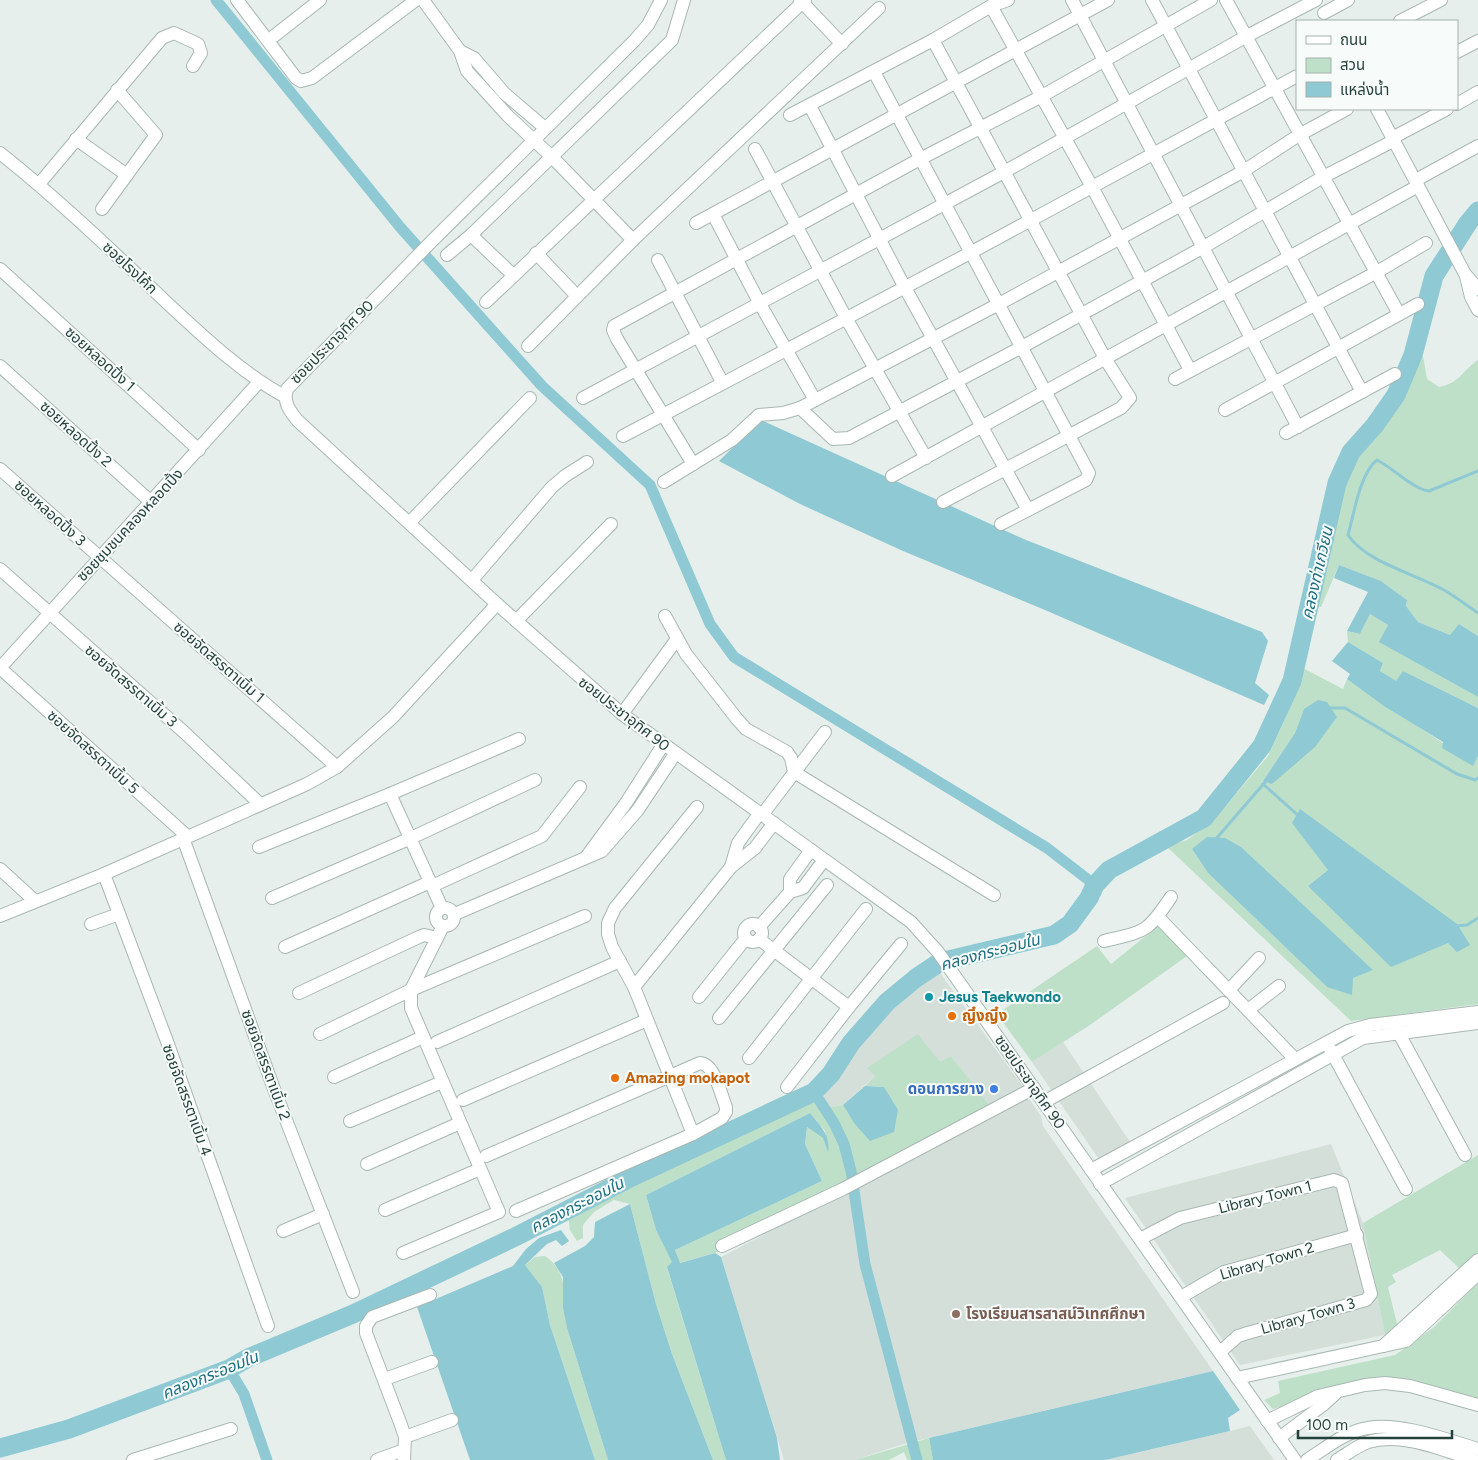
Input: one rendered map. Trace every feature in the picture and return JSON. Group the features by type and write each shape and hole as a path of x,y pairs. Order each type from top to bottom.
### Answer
{"street":[{"path":"237,0 296,78 301,81 312,78 416,0"},
{"path":"274,36 320,0"},
{"path":"422,0 460,51 467,71 490,97 552,157 632,240"},
{"name":"ซอยประชาอุทิศ 90","path":"661,0 648,25 634,41 412,261 287,389 284,396 286,405 297,420 497,604 622,714 675,754 904,916 952,970 1294,1460"},
{"path":"447,255 471,235 672,40 684,0"},
{"path":"790,116 933,40 990,6 1008,0"},
{"path":"1072,0 1103,62 1298,427"},
{"path":"696,223 1108,0"},
{"path":"1152,0 1164,27 1362,392"},
{"path":"693,464 617,339 614,326 920,159 1042,96 1211,0"},
{"path":"1226,0 1399,314"},
{"path":"584,398 1065,140 1247,36 1317,0 1327,17 1348,0"},
{"path":"1402,20 1441,0"},
{"path":"486,302 802,1 842,44"},
{"path":"990,6 1091,185 1165,327 1190,370"},
{"path":"528,346 632,240 879,8"},
{"path":"39,184 117,90 166,35 174,33 198,44 201,53 193,66"},
{"path":"933,40 1106,360 1130,398 1121,408 943,502"},
{"path":"1458,51 1478,41"},
{"path":"460,51 474,58 500,88 545,128"},
{"path":"874,72 1020,348 1069,435 1089,477 1001,524"},
{"path":"623,436 904,286 970,253 1091,185 1296,76"},
{"path":"490,97 500,88"},
{"path":"102,209 156,135 117,90"},
{"path":"1458,103 1478,92"},
{"path":"810,106 904,286 1028,510"},
{"path":"664,482 732,440 759,414 783,413 800,408 998,305 1180,206 1242,172 1299,135 1345,110"},
{"path":"1378,110 1465,274 1478,289"},
{"path":"800,408 833,439 841,440 1020,348 1202,248 1263,211 1445,110"},
{"path":"76,139 127,175"},
{"path":"892,476 1227,294 1478,146"},
{"path":"755,149 846,318 926,458"},
{"name":"ซอยโรงโค้ก","path":"0,153 39,184 195,328 259,382 284,396"},
{"path":"713,214 760,304 815,400"},
{"path":"471,235 513,275"},
{"path":"1175,379 1377,272 1426,243"},
{"path":"536,253 576,296"},
{"path":"658,260 722,382"},
{"name":"ซอยหลอดปิ้ง 1","path":"0,269 199,450"},
{"path":"1465,274 1471,297 1478,310"},
{"path":"1225,410 1418,304"},
{"name":"ซอยหลอดปิ้ง 2","path":"0,366 152,502"},
{"path":"1286,433 1395,374"},
{"name":"ซอยชุมชนคลองหลอดปิ้ง","path":"0,668 259,382"},
{"path":"410,522 530,398"},
{"path":"472,580 552,487 587,462"},
{"name":"ซอยหลอดปิ้ง 3","path":"0,468 100,558"},
{"path":"516,621 611,524"},
{"name":"ซอยจัดสรรตาเบิ้ม 1","path":"100,558 284,718 337,768"},
{"name":"ซอยจัดสรรตาเบิ้ม 3","path":"0,569 186,733 260,804"},
{"path":"0,916 104,874 337,768 393,717 497,604"},
{"path":"665,616 677,639 746,729 787,752 791,758 794,772 994,895"},
{"path":"622,714 677,639"},
{"name":"ซอยจัดสรรตาเบิ้ม 5","path":"0,668 185,837"},
{"path":"731,867 738,843 825,732"},
{"path":"259,847 519,739"},
{"path":"587,856 626,803 663,745"},
{"path":"443,926 451,925 455,914 602,851 637,811 675,754"},
{"path":"272,898 410,838 535,780"},
{"path":"285,946 542,836 580,787"},
{"path":"390,794 442,908"},
{"path":"626,803 637,811"},
{"path":"693,1134 634,987 608,934 608,923 615,908 697,807"},
{"path":"634,987 731,867 755,848 774,823"},
{"name":"ซอยจัดสรรตาเบิ้ม 2","path":"185,837 274,1089 353,1292"},
{"path":"790,892 790,879 811,850"},
{"path":"699,997 746,938 752,942 790,892 803,888 824,860"},
{"path":"0,868 35,901"},
{"name":"ซอยจัดสรรตาเบิ้ม 4","path":"104,874 268,1326"},
{"path":"719,1018 827,884"},
{"path":"1104,941 1144,930 1158,917 1170,897"},
{"path":"442,908 450,908 455,914"},
{"path":"442,908 436,918 443,926"},
{"path":"749,1058 866,909"},
{"path":"91,924 119,914"},
{"path":"320,1034 411,990 585,916"},
{"path":"1158,917 1295,1059"},
{"path":"403,1254 499,1212 411,1008 411,990 443,926"},
{"path":"759,933 774,950 849,1007"},
{"path":"299,993 424,935 437,938"},
{"path":"787,1087 849,1007 902,944"},
{"path":"1228,990 1259,958"},
{"path":"437,1042 620,961"},
{"path":"1248,1010 1279,986"},
{"path":"1044,1102 1223,1003"},
{"path":"464,1100 647,1020"},
{"path":"1092,1170 1205,1107 1359,1027 1396,1028 1476,1020"},
{"path":"1100,1184 1363,1038 1396,1028"},
{"path":"1396,1028 1465,1155"},
{"path":"334,1077 424,1037"},
{"path":"1326,1043 1406,1189"},
{"path":"486,1156 700,1063 705,1064 711,1069 726,1112 716,1122 693,1134 516,1211"},
{"path":"350,1121 442,1082"},
{"path":"722,1246 843,1189 1034,1088"},
{"path":"1205,1107 1212,1121"},
{"path":"368,1164 460,1123"},
{"path":"385,1210 480,1169"},
{"name":"Library Town 1","path":"1140,1239 1180,1218 1334,1180 1342,1183 1357,1235"},
{"path":"284,1230 323,1214"},
{"name":"Library Town 2","path":"1181,1297 1224,1272 1357,1235"},
{"name":"Library Town 3","path":"1220,1352 1238,1336 1368,1298 1370,1294 1357,1235"},
{"path":"1383,1346 1478,1260"},
{"path":"1237,1378 1398,1343 1412,1336 1478,1274"},
{"path":"378,1460 404,1455 405,1437 385,1379 366,1333 366,1326 369,1320 430,1295"},
{"path":"385,1379 432,1362"},
{"path":"1267,1421 1318,1396 1365,1385 1386,1383 1410,1386 1478,1405"},
{"path":"1278,1438 1323,1405 1336,1393"},
{"path":"405,1437 452,1420"},
{"path":"1308,1460 1341,1438 1357,1431 1374,1427 1423,1434 1478,1449"},
{"path":"133,1460 231,1429"},
{"path":"1337,1460 1367,1442 1383,1440 1419,1443 1474,1460"}],"shaded area":[{"path":"938,970 1026,1091 992,1108 951,1056 940,1063 868,1067 875,1076 843,1105 830,1107 823,1098 828,1088 880,1018"},
{"path":"1063,1042 1130,1142 1099,1159 1032,1062"},
{"name":"โรงเรียนสารสาสน์วิเทศศึกษา","path":"1027,1096 1041,1116 1043,1126 1213,1371 903,1444 855,1460 784,1460 721,1257"},
{"path":"1331,1144 1363,1223 1385,1335 1240,1365 1125,1198"},
{"path":"1250,1426 1274,1460 1105,1460 1230,1431"}],"green space":[{"path":"1423,356 1427,379 1439,387 1452,383 1478,360 1478,636 1459,624 1450,635 1418,622 1406,606 1407,600 1381,581 1339,565 1321,607 1311,607 1326,548 1332,542 1349,468 1361,447 1400,403"},
{"path":"1370,614 1388,625 1380,642 1478,697 1478,708 1403,671 1396,682 1380,671 1383,663 1348,642 1347,631 1360,634"},
{"path":"1301,667 1343,689 1347,679 1473,765 1478,756 1478,1004 1351,1021 1166,846 1187,840 1214,820 1268,756 1286,717","holes":["1304,709 1315,747 1263,781 1295,733","1192,849 1372,970 1327,987 1208,873","1328,870 1469,945 1448,943 1308,886"]},
{"path":"1158,926 1187,956 1090,1025 1032,1062 997,1014 1097,946 1111,964"},
{"path":"918,1034 940,1062 951,1056 992,1108 715,1253 679,1263 675,1250 822,1181 805,1144 807,1127 823,1138 828,1151 825,1131 810,1113 646,1195 656,1230 673,1262 667,1268 726,1460 713,1460 672,1354 656,1304 630,1204 614,1200 594,1212 583,1225 583,1238 577,1241 570,1230 568,1215 636,1179 811,1097 821,1096 830,1107 843,1105 854,1123 884,1087 865,1086 875,1076 867,1068"},
{"path":"1478,1155 1478,1252 1460,1269 1440,1250 1392,1275 1396,1282 1388,1287 1397,1324 1385,1335 1363,1223"},
{"path":"545,1256 559,1271 562,1279 567,1328 608,1460 595,1460 550,1325 542,1287 525,1265 535,1257"},
{"path":"1478,1283 1478,1400 1411,1379 1370,1378 1273,1409 1264,1400 1280,1393 1278,1381 1395,1355 1433,1328"},
{"path":"929,1438 933,1460 907,1460 904,1452 889,1460 855,1460"}],"water":[{"path":"761,420 1026,540 1262,632 1268,641 1255,683 1269,695 1264,705 903,551 800,504 719,461"},
{"path":"1339,565 1381,581 1407,600 1406,606 1418,622 1450,635 1459,624 1478,636 1478,697 1379,642 1388,625 1370,614 1360,634 1347,631 1368,592 1334,578"},
{"path":"1348,642 1383,663 1380,671 1396,681 1403,671 1478,708 1478,756 1473,766 1442,748 1443,742 1384,706 1347,679 1350,674 1332,661"},
{"path":"1318,700 1327,702 1337,717 1315,747 1272,784 1263,781 1295,733 1304,709"},
{"path":"1300,809 1457,924 1470,945 1457,952 1448,943 1391,967 1308,886 1328,870 1292,823"},
{"path":"1207,837 1225,838 1241,847 1373,970 1353,978 1352,995 1327,987 1208,873 1192,849"},
{"path":"865,1086 884,1087 898,1110 894,1132 870,1141 854,1123 843,1105"},
{"path":"810,1113 824,1131 828,1141 828,1152 823,1138 807,1127 805,1144 822,1181 675,1250 680,1263 715,1253 721,1257 777,1438 780,1460 726,1460 667,1267 672,1262 656,1230 646,1195"},
{"path":"630,1204 656,1304 672,1354 713,1460 608,1460 567,1328 563,1307 563,1277 554,1263 585,1246 594,1237 595,1222"},
{"path":"561,1230 569,1241 562,1246 556,1240 547,1244 525,1265 542,1287 550,1325 595,1460 470,1460 417,1307 513,1266 526,1249 539,1238"},
{"path":"1213,1371 1240,1410 1228,1418 1230,1431 1105,1460 933,1460 929,1438"}],"waterway":[{"path":"216,0 400,227 542,386 650,485 710,624 734,657 1047,848 1095,885"},
{"name":"คลองกระออมใน","path":"0,1448 69,1429 229,1369 248,1358 353,1314 515,1237 628,1179 814,1092 831,1074 851,1043 887,1002 916,978 940,962 1054,935 1070,924 1089,898 1095,885 1109,870 1204,818 1262,746 1292,681 1337,483 1351,452 1375,425 1396,395 1413,355 1434,276 1468,223 1478,211"},
{"path":"1478,471 1429,491 1416,486 1377,460 1371,466 1362,484 1348,535 1366,553 1442,589 1478,613"},
{"path":"1328,708 1345,708 1457,774 1475,780 1478,778"},
{"path":"1215,840 1267,780"},
{"path":"1263,784 1300,817"},
{"path":"1456,926 1467,925 1478,918"},
{"path":"814,1092 834,1123 844,1144 851,1171 865,1264 917,1460"},
{"path":"229,1369 244,1394 267,1460"}],"place":[{"name":"Jesus Taekwondo","path":"929,997"},
{"name":"ญิ๋งญิ๋ง","path":"952,1016"},
{"name":"Amazing mokapot","path":"615,1078"},
{"name":"ดอนการยาง","path":"994,1089"},
{"name":"โรงเรียนสารสาสน์วิเทศศึกษา","path":"956,1314"}],"water label":[{"name":"คลองท่าเกวียน","path":"1317,573"}]}
